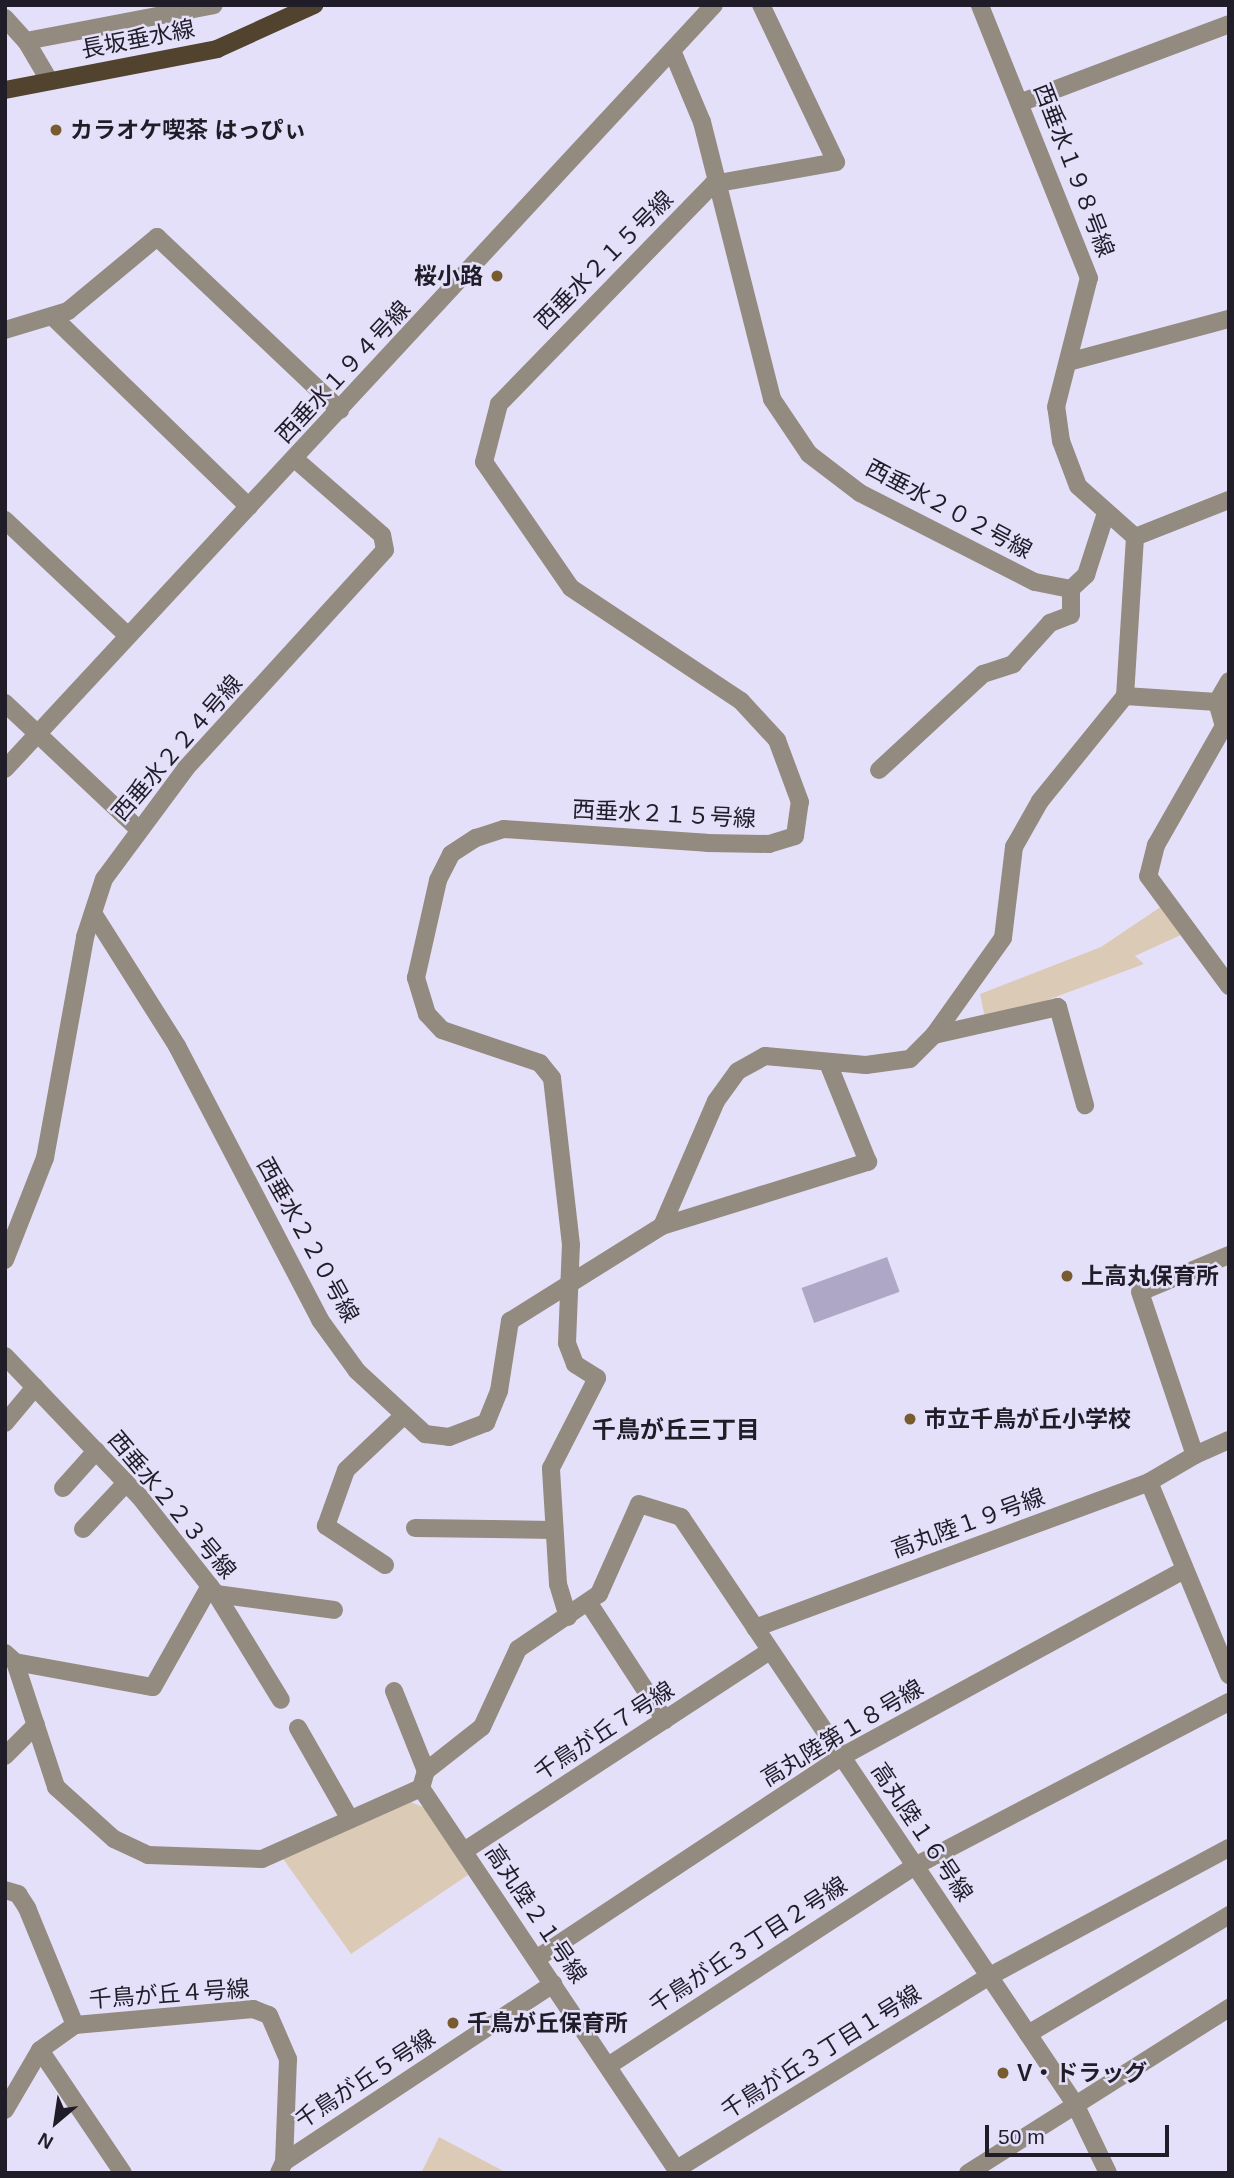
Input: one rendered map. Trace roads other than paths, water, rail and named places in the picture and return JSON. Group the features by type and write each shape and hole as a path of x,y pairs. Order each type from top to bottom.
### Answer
{"main road":[{"name":"長坂垂水線","path":"5,90 217,49 314,5"}],"street":[{"path":"26,41 214,5"},
{"name":"西垂水１９４号線","path":"5,769 34,731 340,411 673,53 714,5"},
{"path":"713,184 836,162 761,5"},
{"name":"西垂水１９８号線","path":"980,5 1021,102 1089,278 1056,407 1061,441 1078,486 1105,516 1135,537"},
{"path":"5,18 26,41 49,80"},
{"path":"1021,102 1229,24"},
{"name":"西垂水２０２号線","path":"673,53 702,122 713,184 724,207 772,400 809,454 872,500 1035,582 1071,589"},
{"name":"西垂水２１５号線","path":"554,1530 551,1468 597,1378 575,1364 567,1343 571,1281 552,1078 540,1063 442,1030 427,1014 416,978 439,880 451,854 476,838 504,829 707,843 769,844 795,836 800,802 778,740 741,701 571,588 484,462 499,404 713,184"},
{"path":"5,330 52,316 122,270 157,237 340,411"},
{"path":"52,316 249,507"},
{"path":"1068,362 1229,319"},
{"name":"西垂水２２４号線","path":"5,1260 45,1158 93,913 104,879 136,828 384,550 382,535 295,459"},
{"path":"662,1226 716,1101 738,1071 765,1056 828,1063 910,1059 934,1035 1003,938 1014,847 1040,801 1125,696 1135,537 1229,500"},
{"path":"879,770 983,674 1013,664 1050,623 1071,615 1071,589 1086,575 1105,516"},
{"path":"5,520 126,635"},
{"path":"1229,681 1217,702 1226,727 1156,845 1148,876 1229,986"},
{"path":"1125,696 1217,702"},
{"path":"5,703 136,828"},
{"name":"西垂水２２０号線","path":"93,913 177,1046 320,1320 357,1371 402,1417 425,1434 449,1437 486,1423 499,1391 510,1321 571,1281"},
{"path":"934,1035 1058,1007 1085,1105"},
{"path":"571,1281 662,1226 868,1162 828,1063"},
{"path":"1195,1455 1140,1292 1229,1255"},
{"name":"西垂水２２３号線","path":"5,1356 126,1482 213,1590 281,1700"},
{"path":"5,1423 35,1387"},
{"path":"385,1564 326,1526 346,1470 402,1417"},
{"name":"高丸陸１９号線","path":"755,1628 1149,1482 1195,1455 1229,1440"},
{"path":"63,1488 96,1451"},
{"path":"83,1529 126,1482"},
{"path":"1149,1482 1229,1675"},
{"name":"高丸陸１６号線","path":"587,1602 599,1594 639,1504 681,1517 1075,2104 1108,2173"},
{"path":"415,1528 554,1530 558,1584 568,1617"},
{"name":"高丸陸第１８号線","path":"536,1959 841,1757 1184,1570"},
{"path":"10,1657 153,1687 213,1590 334,1611"},
{"path":"10,1657 56,1787 114,1839 148,1855 262,1859 351,1819 424,1779 482,1727 518,1648 587,1602 665,1720"},
{"name":"千鳥が丘７号線","path":"464,1851 770,1651"},
{"name":"高丸陸２１号線","path":"394,1691 424,1779 464,1851 678,2171"},
{"name":"千鳥が丘３丁目２号線","path":"608,2066 915,1866 1229,1702"},
{"path":"5,1756 36,1725"},
{"path":"298,1728 351,1819"},
{"name":"千鳥が丘３丁目１号線","path":"678,2171 990,1976 1229,1848"},
{"path":"5,1890 18,1894 27,1908 75,2025"},
{"path":"1028,2034 1229,1914"},
{"name":"千鳥が丘５号線","path":"281,2167 553,1984"},
{"path":"968,2173 1229,2008"},
{"name":"千鳥が丘４号線","path":"5,2110 40,2050 75,2025 253,2009 270,2015 288,2059 281,2167"},
{"path":"40,2050 123,2173"}],"place":[{"name":"カラオケ喫茶 はっぴぃ","path":"56,130"},
{"name":"桜小路","path":"497,276"},
{"name":"上高丸保育所","path":"1067,1276"},
{"name":"市立千鳥が丘小学校","path":"910,1419"},
{"name":"千鳥が丘保育所","path":"453,2023"},
{"name":"V・ドラッグ","path":"1003,2073"}],"district":[{"name":"千鳥が丘三丁目","path":"676,1430"}]}
